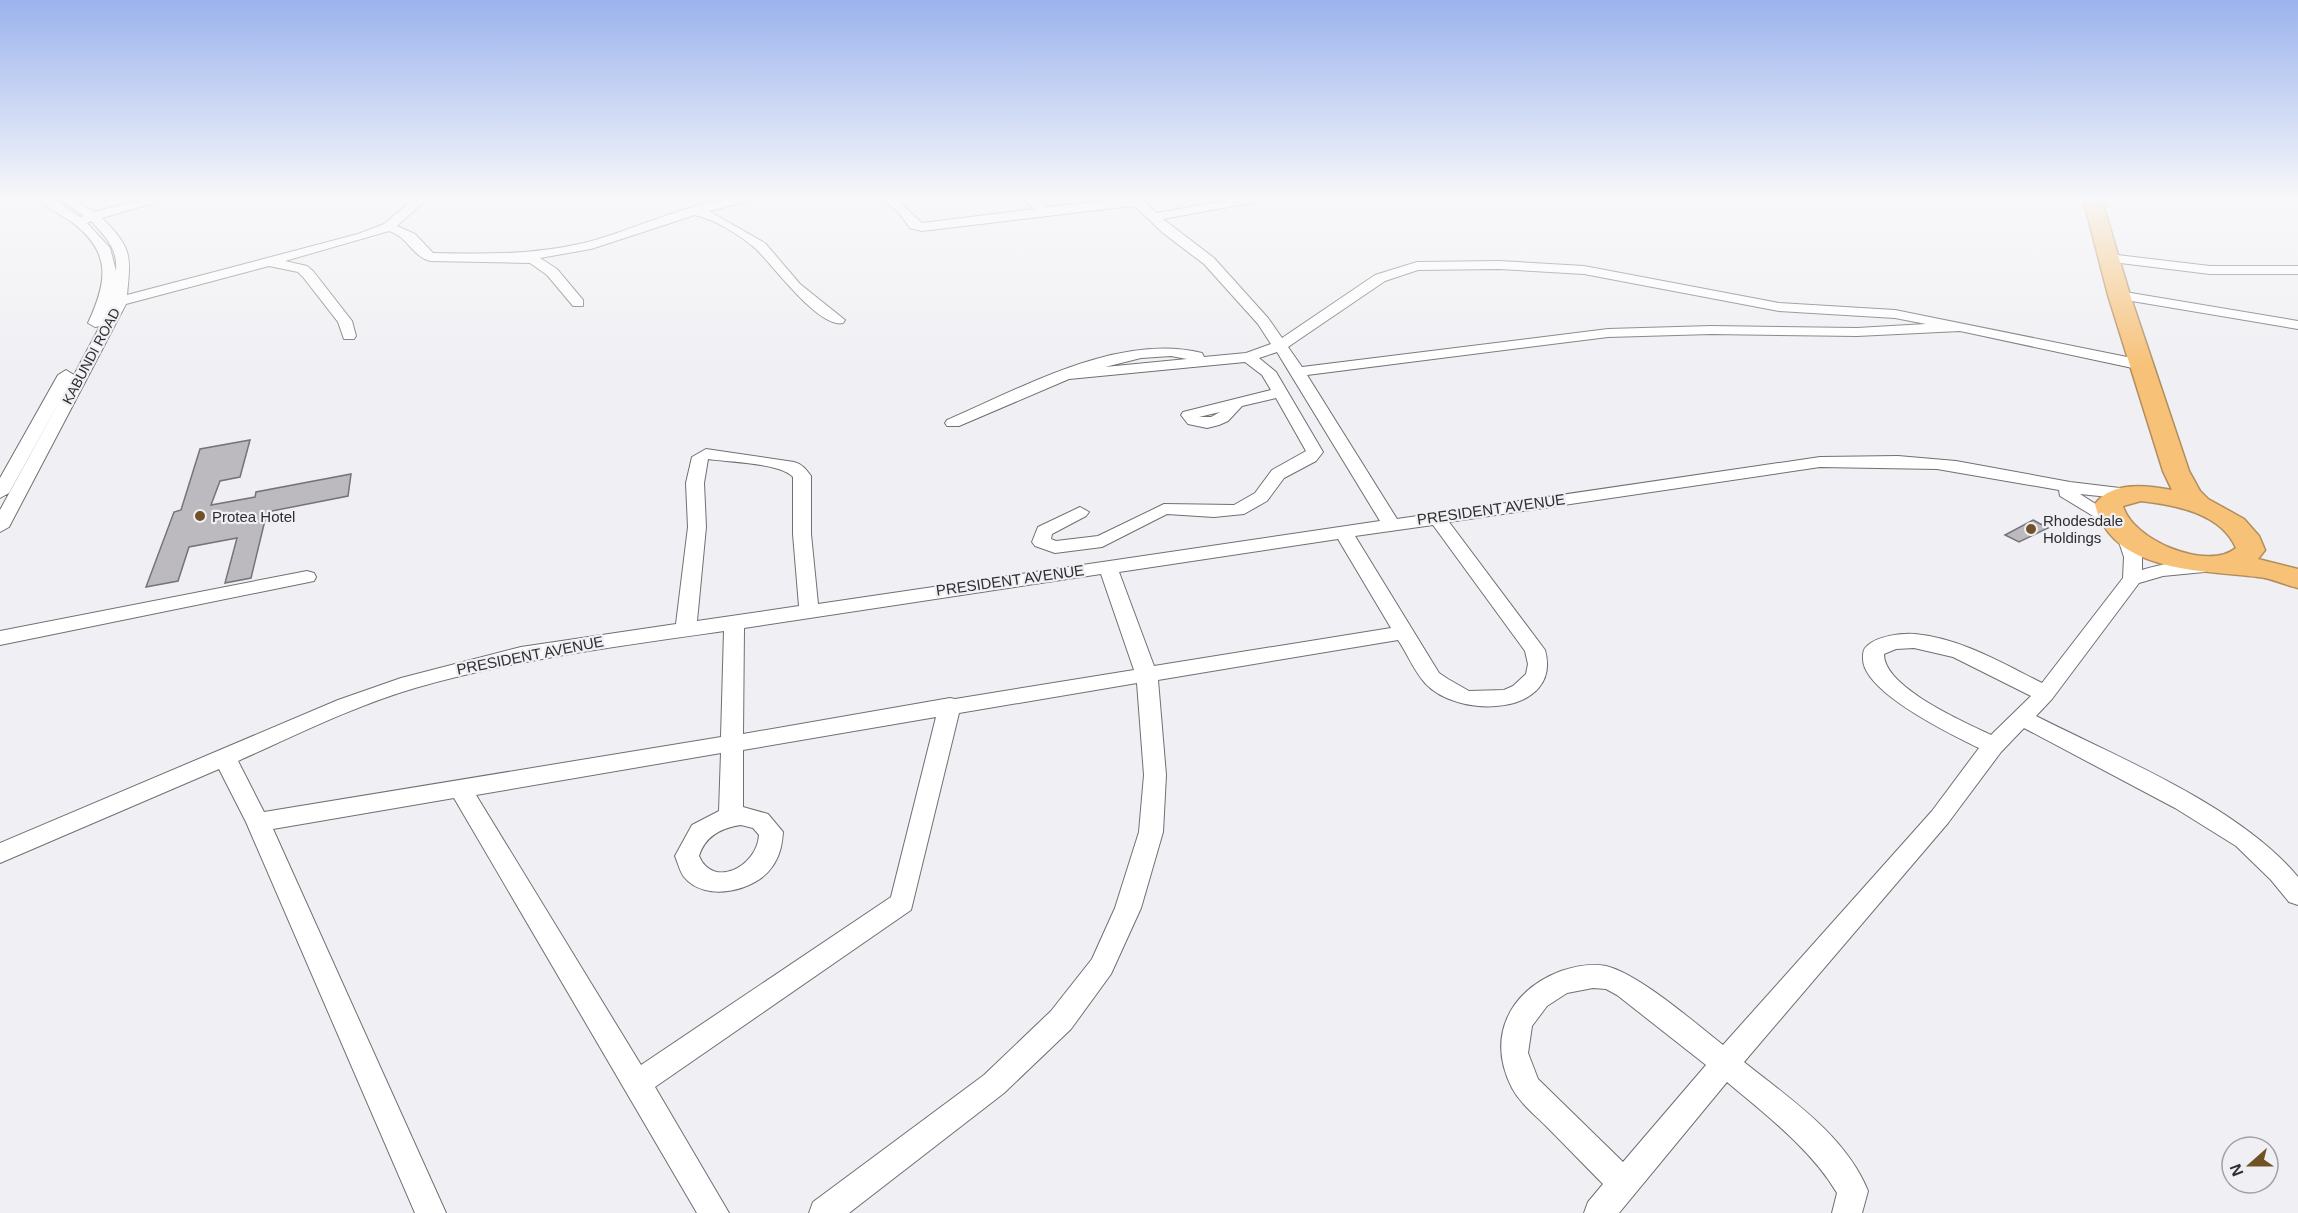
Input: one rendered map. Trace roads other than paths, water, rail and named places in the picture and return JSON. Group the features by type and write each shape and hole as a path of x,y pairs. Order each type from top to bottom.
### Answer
{"highway":[{"path":"2108,255 2176,471 2188,495 2198,505"},
{"path":"2176,471 2161,486 2116,498 2109,504 2108,513 2120,530 2165,555 2216,566 2262,568 2298,579"},
{"path":"2134,494 2158,495 2198,505 2230,522 2249,541 2298,568"},
{"path":"2216,566 2237,563 2247,558 2251,550 2249,541"}],"street":[{"name":"KABUNDI ROAD","path":"0,493 105,305 109,261 106,255"},
{"name":"KABUNDI ROAD","path":"0,526 120,302 123,255"},
{"path":"105,305 300,255"},
{"path":"425,255 430,257 518,258 537,255"},
{"path":"767,255 795,287 838,320"},
{"path":"1199,255 1232,284 1280,346 1392,524"},
{"path":"518,258 543,264 578,303"},
{"path":"2109,258 2210,270 2298,270"},
{"path":"271,263 302,269 308,274 345,321 349,336"},
{"path":"953,423 1105,360 1161,351 1181,351 1209,360 1248,357 1280,346 1380,278 1402,269 1434,266 1546,266 1584,270 1779,307 1895,314 2142,365"},
{"path":"2119,295 2298,325"},
{"path":"1298,372 1608,333 1857,332 1960,327"},
{"path":"1080,513 1044,531 1041,542 1055,547 1102,541 1164,509 1214,513 1238,510 1262,497 1278,474 1310,457 1315,452 1268,372 1248,357"},
{"path":"1236,404 1280,392"},
{"path":"686,628 698,527 695,483 700,457 706,454 794,467 802,476 802,534 809,610"},
{"name":"PRESIDENT AVENUE","path":"0,853 346,705 408,682 521,654 1820,462 1894,460 1974,468 2094,492 2134,494"},
{"name":"PRESIDENT AVENUE","path":"2053,484 2120,530"},
{"path":"1342,532 1432,678 1462,696 1480,700 1521,692 1529,687 1539,674 1539,659 1437,518"},
{"path":"1599,1213 1726,1062 1940,817 1993,746 2045,694 2132,579 2133,557 2120,530"},
{"path":"824,1213 994,1084 1061,1020 1102,966 1128,908 1151,832 1155,775 1147,676 1108,566"},
{"path":"2132,579 2181,567 2216,566"},
{"path":"0,638 307,577"},
{"path":"730,817 734,621"},
{"path":"258,822 950,705 1147,676 1404,632"},
{"path":"1993,746 1924,710 1891,684 1874,663 1874,650 1887,641 1932,644 1974,658 2045,694"},
{"path":"636,1084 902,903 950,705"},
{"path":"2022,718 2183,802 2244,838 2280,873 2298,896"},
{"path":"225,758 258,822 431,1213"},
{"path":"460,788 714,1213"},
{"path":"1623,1184 1528,1088 1516,1070 1513,1054 1516,1029 1526,1010 1547,992 1568,980 1583,976 1604,977 1618,982 1726,1062 1826,1152 1842,1172 1852,1191 1847,1213"}],"place":[{"name":"Protea Hotel","path":"200,516"},
{"name":"Rhodesdale Holdings","path":"2031,529"}]}
